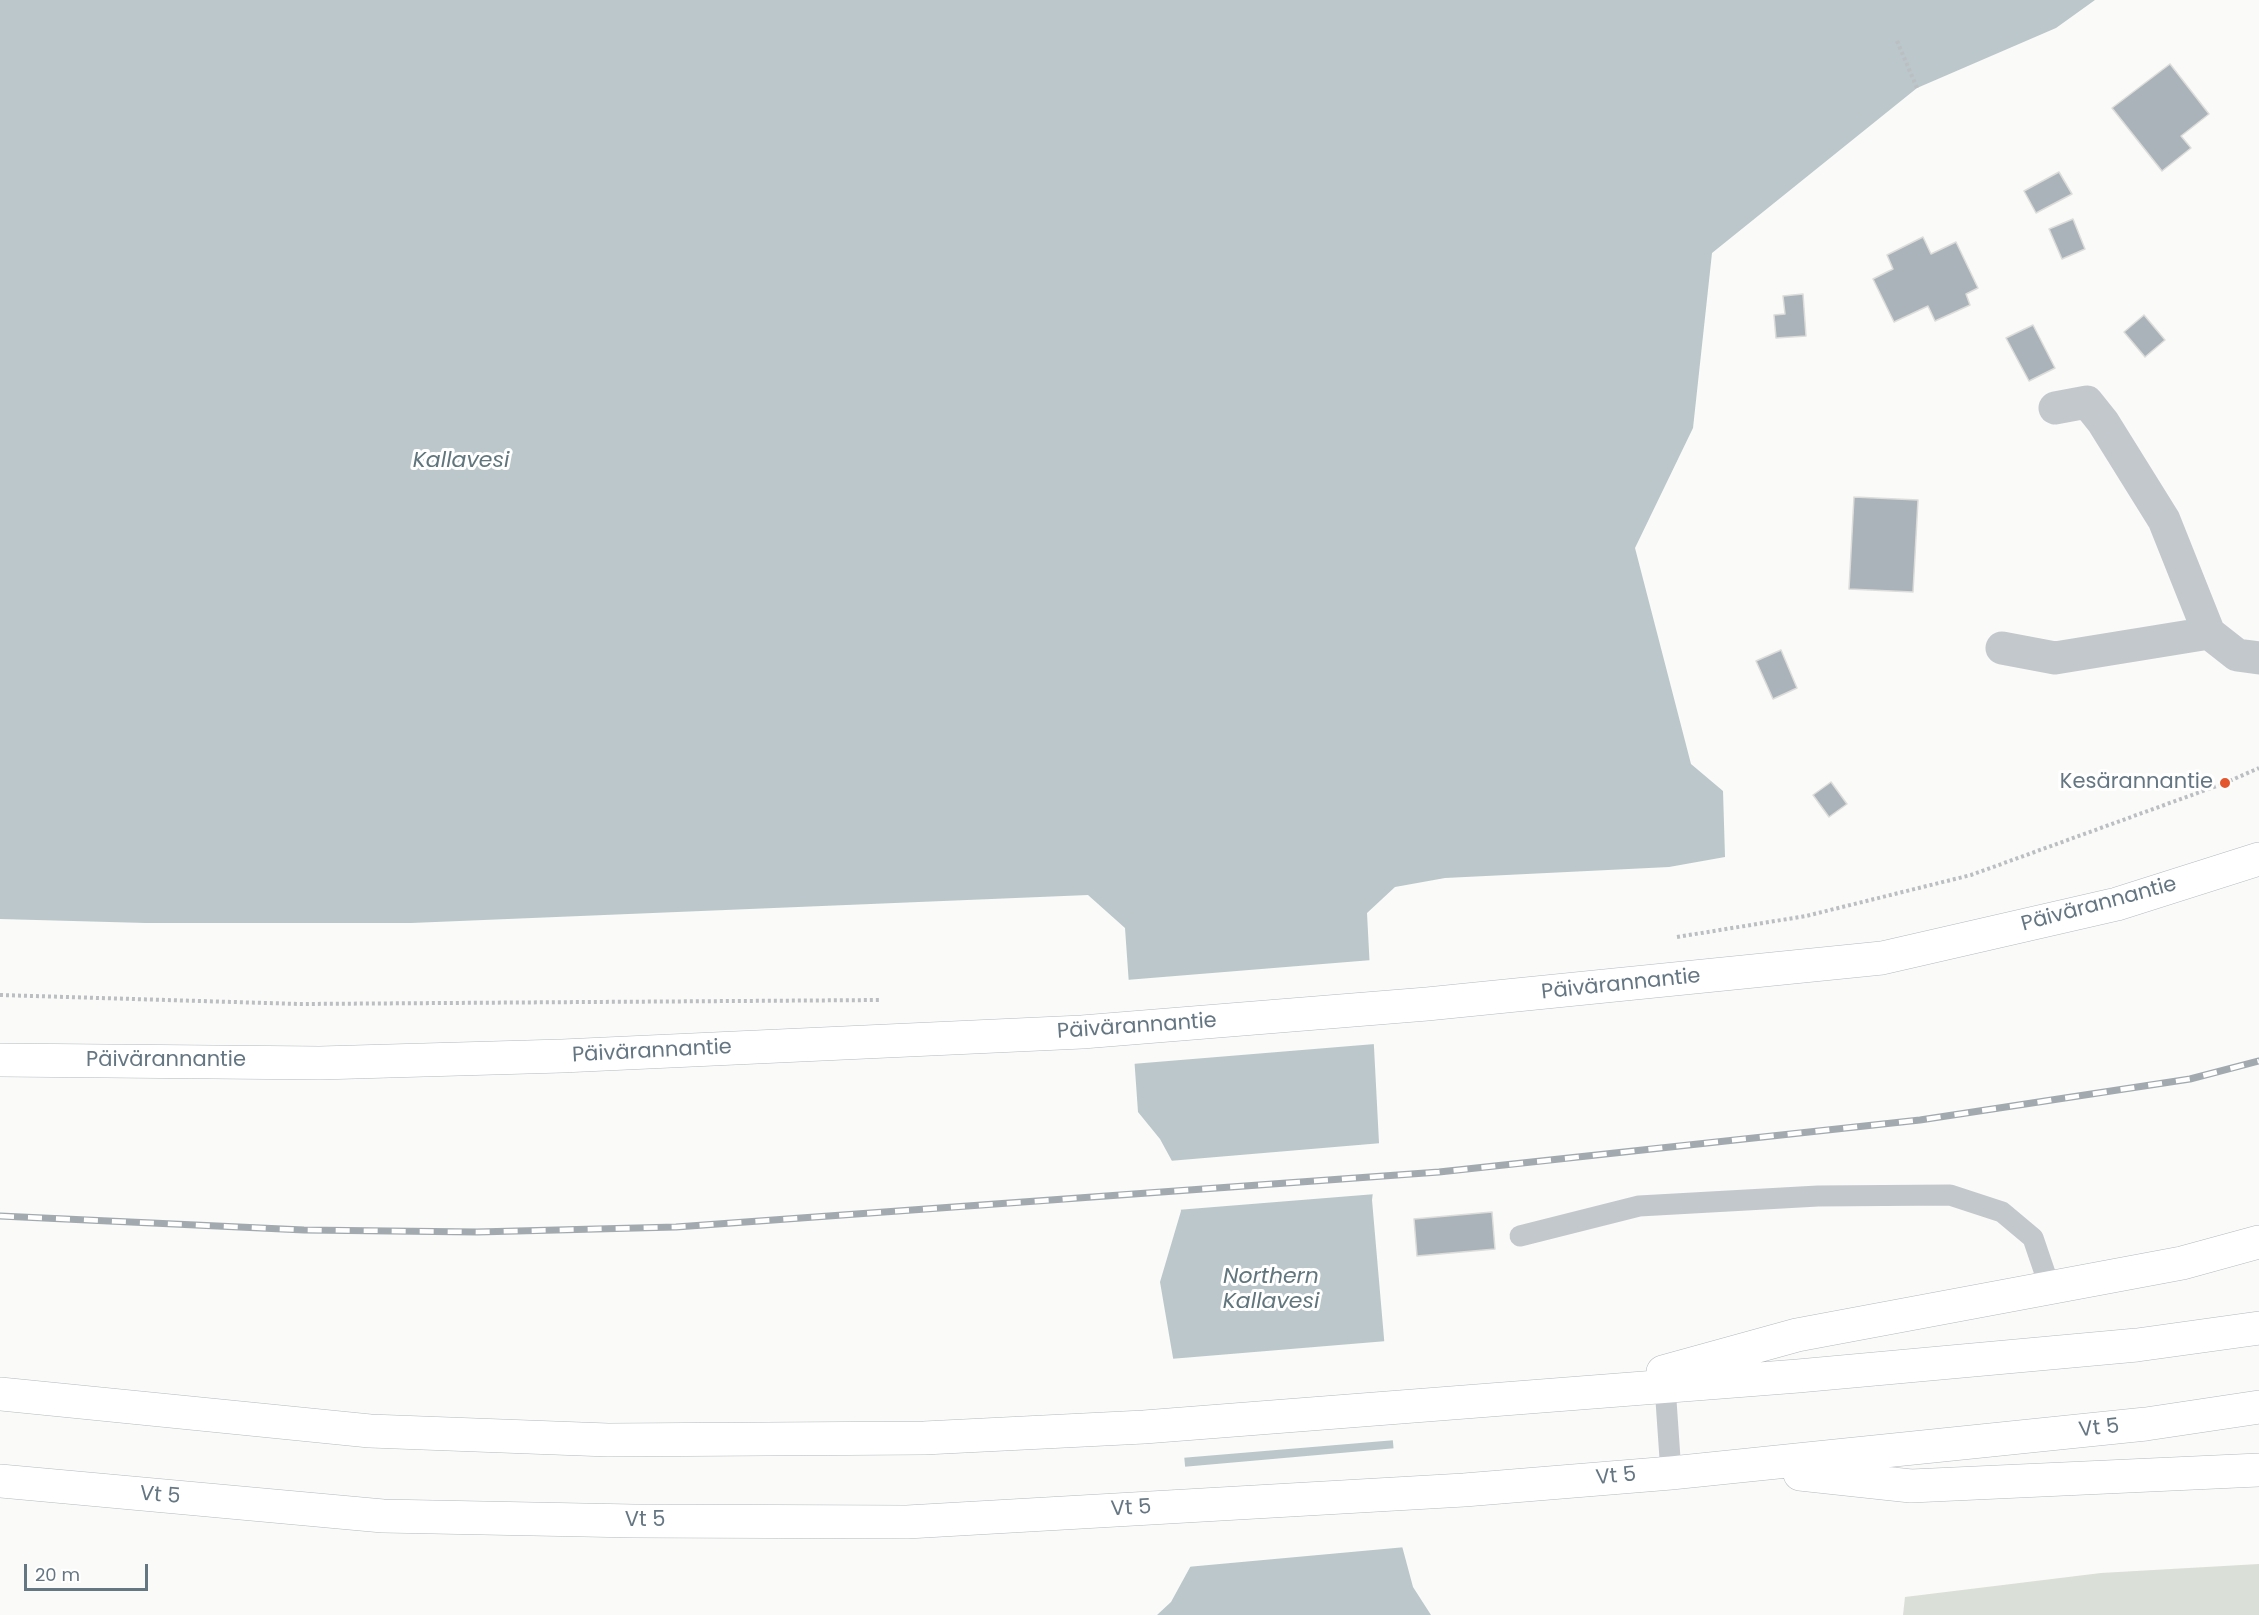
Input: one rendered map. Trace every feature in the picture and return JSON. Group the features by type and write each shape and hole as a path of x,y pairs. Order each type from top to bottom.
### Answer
{"main road":[{"name":"Päivärannantie","path":"0,1060 389,1061 562,1056 1082,1032 1427,1004 1882,958 2117,904 2259,859"},
{"path":"1588,1393 1797,1335 2182,1263 2259,1242"},
{"path":"0,1394 370,1431 596,1440 924,1438 1144,1427 1458,1404 2137,1345 2259,1328"},
{"name":"Vt 5","path":"0,1481 383,1516 646,1521 907,1522 1464,1490 1671,1473 2145,1424 2259,1407"},
{"path":"1736,1467 1911,1486 2259,1470"}],"street":[{"path":"2055,408 2087,402 2103,422 2164,520 2209,633 2237,655 2259,658"},
{"path":"2002,648 2055,658 2209,633"}],"lane":[{"path":"1520,1236 1639,1206 1818,1196 1950,1195 2002,1212 2033,1238 2050,1288"},
{"path":"1665,1386 1671,1473"}],"path":[{"path":"1897,41 1917,88"},
{"path":"1667,939 1806,916 1971,875 2225,783 2259,768"},
{"path":"0,995 300,1004 890,1000"}],"shaded area":[{"path":"2259,1564 2259,1615 1903,1615 1905,1597 2101,1573"}],"water":[{"name":"Kallavesi","path":"0,0 2095,0 2056,28 1917,88 1712,253 1693,428 1635,548 1691,764 1723,791 1725,857 1669,867 1445,878 1395,887 1367,913 1379,1143 1372,1200 1402,1546 1413,1587 1431,1615 1157,1615 1171,1602 1194,1560 1177,1381 1160,1282 1181,1211 1172,1161 1160,1139 1138,1112 1125,928 1088,895 411,923 146,923 0,919"}],"pier":[{"path":"1372,960 1375,1044 1132,1064 1126,980"},
{"path":"1382,1143 1376,1194 1177,1210 1169,1161"},
{"path":"1387,1341 1396,1440 1181,1458 1170,1359"},
{"path":"1397,1448 1406,1547 1187,1567 1191,1560 1182,1467"}],"building":[{"path":"2170,64 2209,114 2181,136 2191,148 2162,171 2112,108"},
{"path":"2059,172 2072,194 2036,213 2024,191"},
{"path":"2073,219 2085,249 2062,259 2049,229"},
{"path":"1923,237 1931,254 1956,242 1978,288 1966,294 1970,305 1935,321 1928,306 1894,322 1873,279 1893,269 1887,255"},
{"path":"1803,294 1806,336 1776,338 1774,315 1785,314 1783,296"},
{"path":"2144,315 2165,340 2145,357 2124,332"},
{"path":"2033,325 2055,368 2029,381 2006,338"},
{"path":"1854,497 1918,500 1913,592 1849,589"},
{"path":"1781,650 1797,688 1773,699 1756,661"},
{"path":"1831,782 1847,804 1829,817 1813,795"},
{"path":"1492,1212 1495,1249 1417,1256 1414,1219"}],"railway":[{"path":"0,1216 304,1230 477,1232 676,1227 1439,1172 1920,1120 2190,1079 2259,1061"}],"place":[{"name":"Kesärannantie","path":"2225,783"}],"water label":[{"name":"Northern Kallavesi","path":"1271,1290"}]}
